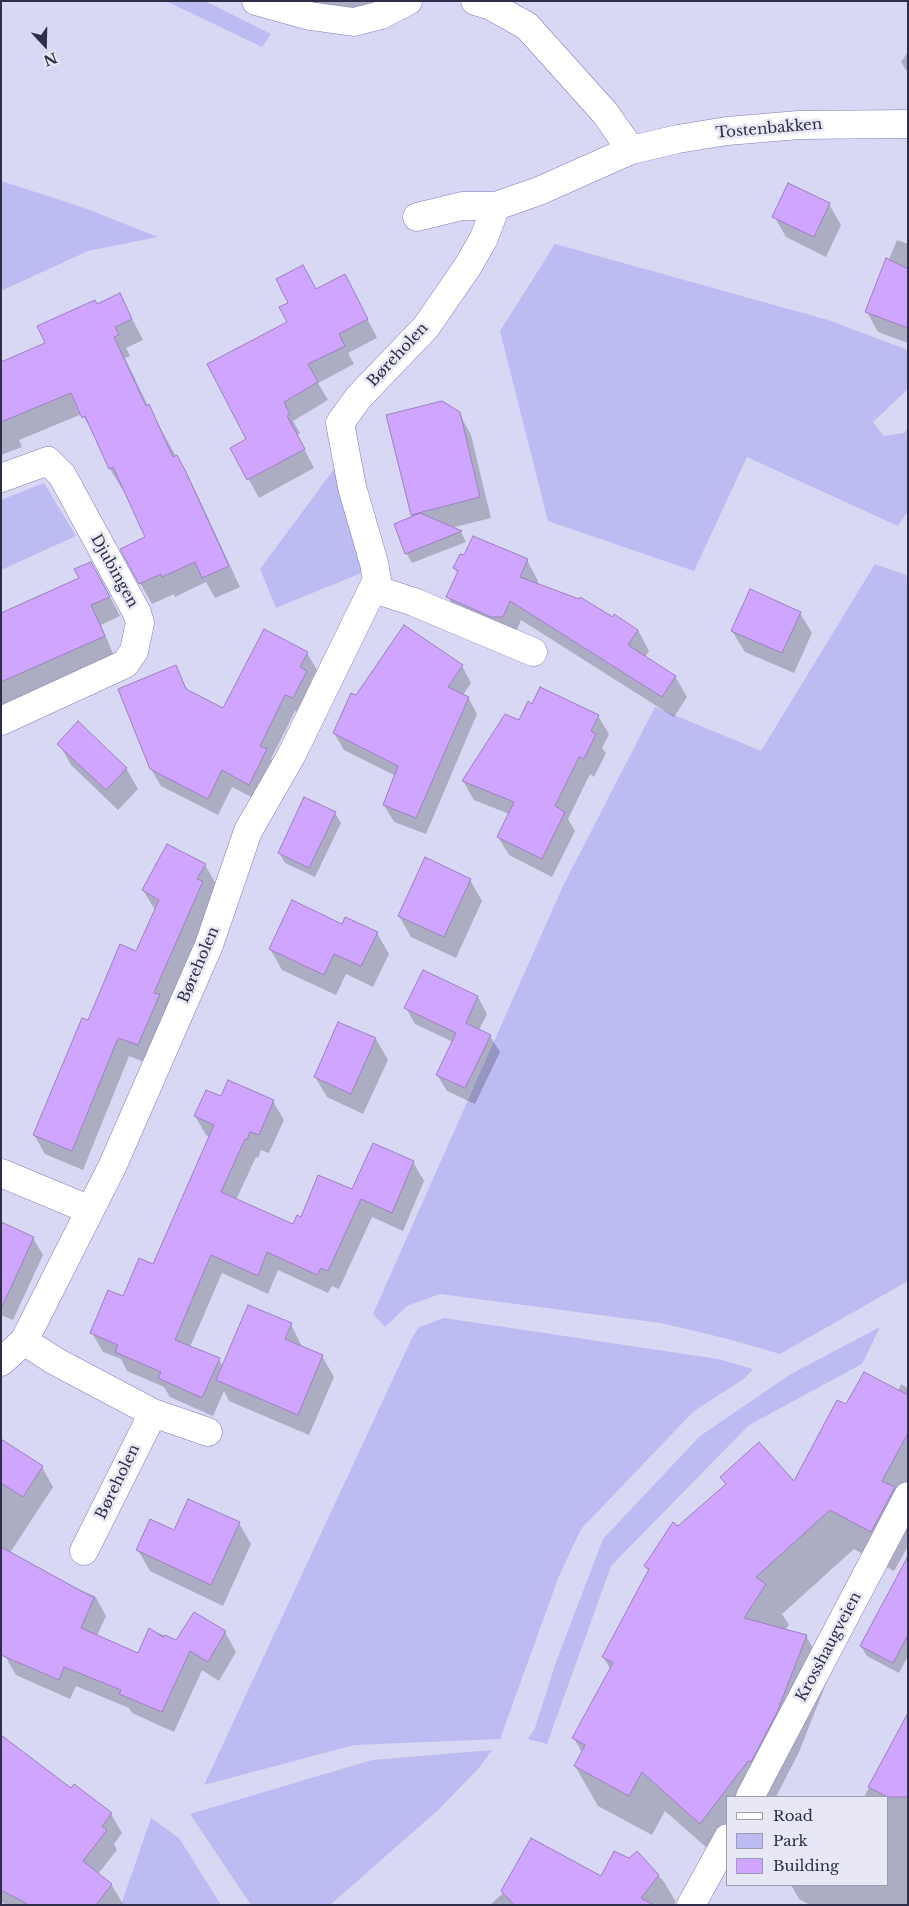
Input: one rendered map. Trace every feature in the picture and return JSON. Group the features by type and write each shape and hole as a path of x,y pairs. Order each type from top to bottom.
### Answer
{"street":[{"path":"256,1 310,16 354,22 381,15 408,1"},
{"path":"474,1 491,6 527,26 605,113 631,150"},
{"name":"Tostenbakken","path":"496,206 540,191 631,150 727,131 808,125 908,124"},
{"path":"416,218 462,206 496,206"},
{"name":"Børeholen","path":"1,1362 24,1341 60,1274 112,1167 209,945 248,831 291,756 374,589 377,580 374,563 352,487 340,423 358,398 426,327 468,266 484,238 496,206"},
{"name":"Djubingen","path":"1,478 48,461 62,475 137,613 140,623 134,651 125,664 1,721"},
{"path":"374,589 414,602 533,652"},
{"path":"1,1173 90,1210"},
{"path":"24,1341 63,1365 153,1413 208,1432"},
{"name":"Børeholen","path":"84,1551 153,1413"},
{"name":"Krosshaugveien","path":"751,1796 908,1496"},
{"path":"691,1905 726,1842"}],"green space":[{"path":"166,1 205,1 271,34 262,47"},
{"path":"1,181 82,207 158,237 88,251 1,291"},
{"path":"555,244 828,320 908,350 908,389 873,422 884,436 904,433 908,428 908,511 898,526 747,457 694,571 548,521 500,331"},
{"path":"337,465 366,571 276,608 260,569"},
{"path":"44,483 76,536 1,570 1,500"},
{"path":"875,564 906,575 908,581 908,1281 780,1354 661,1323 440,1294 407,1306 385,1327 373,1314 563,886 655,707 761,751"},
{"path":"444,1318 718,1359 753,1369 745,1378 694,1411 581,1529 559,1576 500,1739 354,1745 204,1785 412,1338 419,1327"},
{"path":"880,1327 862,1364 749,1425 611,1566 547,1744 528,1739 535,1728 556,1662 603,1539 700,1436 791,1374"},
{"path":"492,1750 478,1769 437,1811 330,1905 251,1905 190,1814 372,1760"},
{"path":"151,1818 179,1838 221,1905 121,1905"}],"building":[{"path":"788,183 830,203 814,237 772,217"},
{"path":"886,258 908,269 908,328 865,312"},
{"path":"303,265 316,289 345,274 368,319 339,334 345,346 308,364 318,382 284,402 290,415 287,416 305,449 247,480 230,448 246,439 207,364 287,322 279,307 288,303 276,279"},
{"path":"120,293 132,319 115,327 119,335 114,337 146,406 149,404 173,457 177,455 186,472 229,566 202,578 195,562 162,577 161,574 139,584 120,549 145,537 113,467 109,469 85,416 82,418 71,393 1,422 1,362 45,343 37,326 95,300 97,304"},
{"path":"442,401 460,412 480,497 411,515 386,415"},
{"path":"420,513 462,531 405,554 394,524"},
{"path":"473,536 528,559 520,577 579,599 580,597 613,617 614,614 638,630 628,645 676,676 662,697 510,601 503,617 491,617 446,597 458,571 453,568 460,554 464,555"},
{"path":"91,562 110,597 91,605 105,636 1,682 1,613 79,578 74,569"},
{"path":"750,589 801,612 782,653 731,631"},
{"path":"404,625 463,665 448,687 469,697 416,818 383,805 398,766 333,733 351,693 356,695"},
{"path":"264,629 308,652 300,667 307,671 293,698 285,695 260,746 267,749 249,785 222,770 208,799 150,769 118,689 176,665 186,689 223,708"},
{"path":"540,687 599,715 591,731 596,734 584,759 579,757 555,806 565,812 542,859 497,837 514,802 462,781 505,714 519,720 528,701 532,704"},
{"path":"78,721 127,768 106,790 57,744"},
{"path":"304,797 336,812 309,868 278,853"},
{"path":"167,844 206,864 197,879 203,881 154,993 160,994 138,1045 118,1038 72,1151 33,1135 82,1018 88,1020 120,944 136,951 159,900 142,890"},
{"path":"425,857 471,879 444,937 398,916"},
{"path":"292,900 342,924 345,917 378,932 361,966 334,954 324,975 269,949"},
{"path":"423,970 478,996 466,1023 491,1035 465,1088 436,1075 456,1033 404,1008"},
{"path":"338,1022 376,1038 351,1094 314,1077"},
{"path":"228,1080 274,1100 259,1135 250,1132 247,1140 245,1139 221,1192 293,1224 297,1215 301,1217 318,1175 352,1189 373,1143 414,1161 392,1213 361,1199 328,1271 321,1268 317,1275 267,1252 258,1276 211,1255 175,1340 220,1358 202,1398 158,1378 161,1372 115,1352 118,1345 90,1333 108,1290 123,1296 139,1258 153,1264 214,1125 194,1116 206,1090 221,1096"},
{"path":"1,1222 34,1237 1,1309"},
{"path":"248,1305 292,1323 285,1339 323,1355 298,1415 216,1380"},
{"path":"864,1372 908,1395 908,1433 882,1481 895,1487 871,1532 830,1510 756,1577 766,1584 744,1618 807,1635 777,1712 751,1762 748,1761 700,1824 642,1772 629,1796 574,1766 585,1745 572,1738 613,1663 602,1657 649,1569 644,1566 673,1522 678,1526 726,1484 720,1477 759,1442 794,1481 837,1400 846,1404"},
{"path":"1,1439 43,1466 23,1497 1,1483"},
{"path":"188,1499 240,1522 211,1585 136,1550 150,1519 174,1530"},
{"path":"1,1547 94,1598 81,1628 138,1653 149,1628 163,1637 165,1635 176,1640 194,1612 226,1631 208,1662 190,1651 162,1712 119,1694 121,1690 64,1667 59,1680 1,1655"},
{"path":"908,1556 908,1635 893,1663 860,1646"},
{"path":"908,1713 908,1797 889,1797 868,1787"},
{"path":"1,1735 71,1788 74,1784 112,1813 102,1826 107,1830 83,1861 112,1884 96,1905 29,1905 1,1890"},
{"path":"531,1838 601,1876 614,1851 629,1858 637,1851 659,1875 641,1898 654,1905 514,1905 501,1891"}]}
